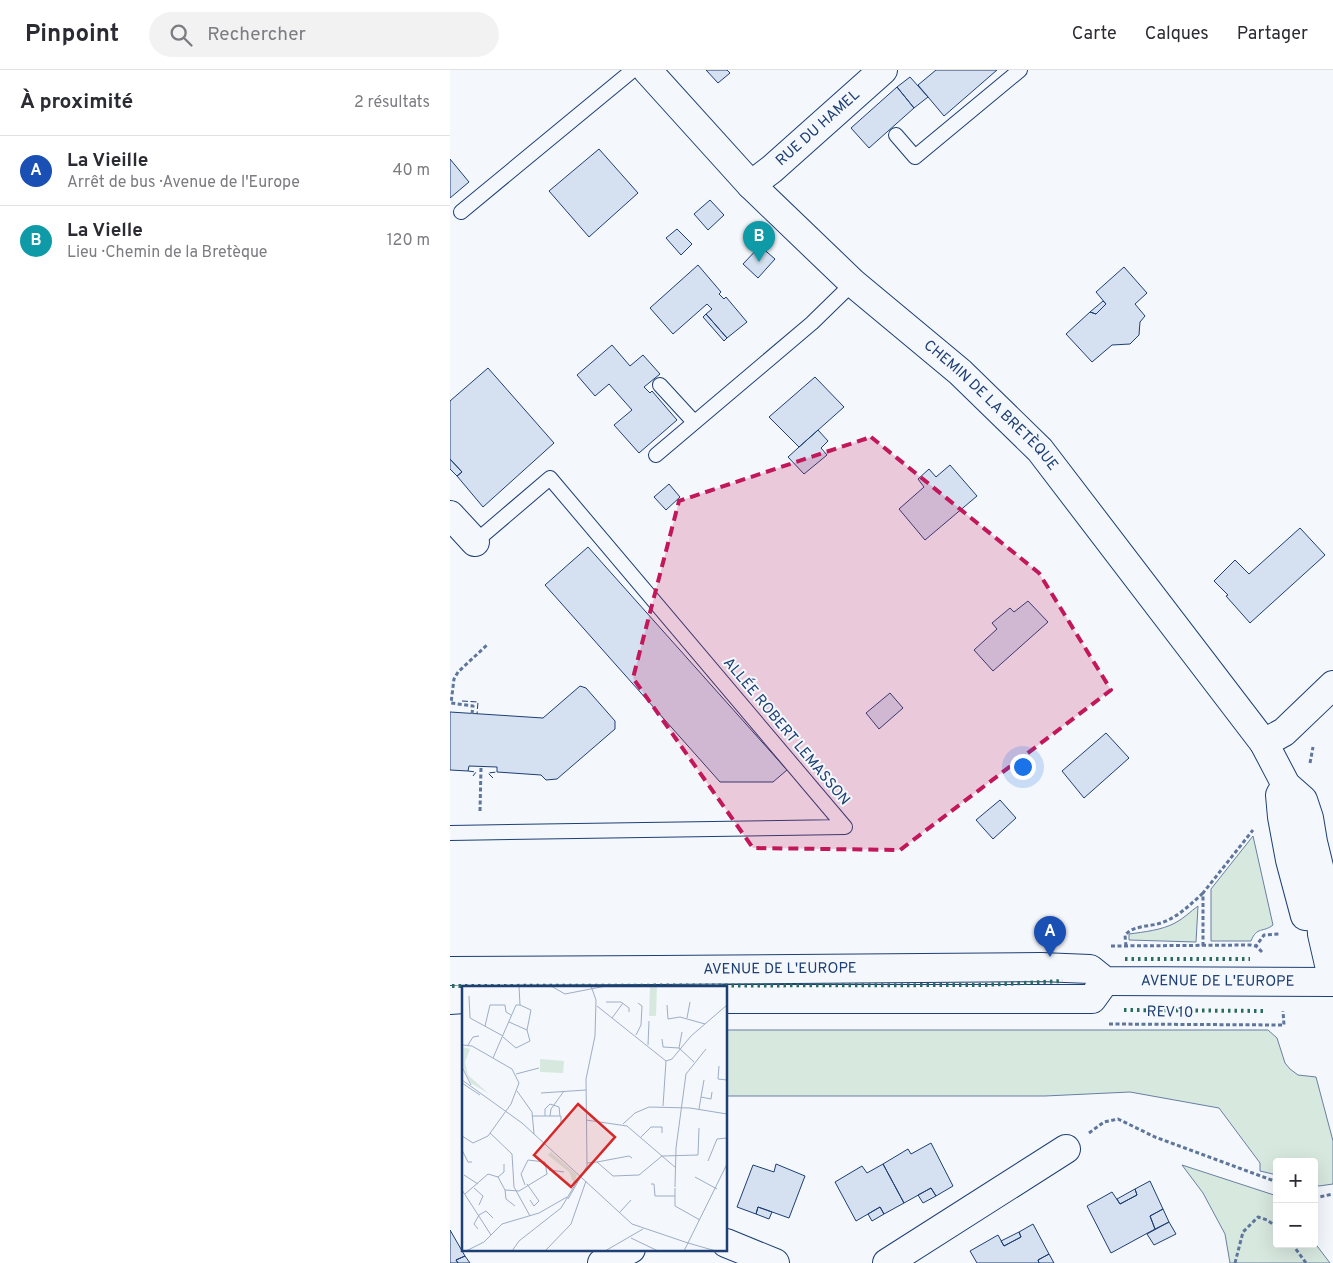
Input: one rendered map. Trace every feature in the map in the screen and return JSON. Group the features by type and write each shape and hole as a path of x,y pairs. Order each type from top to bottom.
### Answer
{"street":[{"name":"CHEMIN DE LA BRETÈQUE","path":"647,70 750,186 852,282 960,372 1040,450 1264,743 1286,785 1303,800 1309,818 1329,908 1321,917 1322,934 1333,982"},
{"name":"RUE DU HAMEL","path":"750,186 772,169 883,70"},
{"path":"450,515 475,542"},
{"path":"1264,743 1284,732 1333,685"},
{"name":"AVENUE DE L'EUROPE","path":"450,971 1041,967 1090,969 1105,981 1333,982"},
{"name":"AVENUE DE L'EUROPE","path":"728,999 1092,999 1105,981"},
{"path":"887,1263 1066,1149"},
{"path":"728,1244 776,1263"},
{"path":"602,1263 629,1250"}],"lane":[{"path":"461,212 633,70"},
{"path":"896,135 915,157 1020,70"},
{"path":"656,455 812,323 852,282"},
{"path":"660,385 694,422"},
{"name":"ALLÉE ROBERT LEMASSON","path":"450,833 844,826 550,478 475,542"}],"path":[{"path":"472,714 473,706 451,703 454,679 458,672 487,645"},
{"path":"479,833 481,767"},
{"path":"1126,946 1125,935 1130,930 1161,923 1186,909 1203,893 1254,828 1257,837"},
{"path":"1203,893 1204,946"},
{"name":"REV 10","path":"1105,1024 1284,1025"},
{"path":"1066,1149 1104,1122 1118,1119 1155,1138 1273,1181"},
{"path":"1318,1196 1333,1194"},
{"path":"1236,1263 1243,1232 1258,1217 1273,1224"},
{"path":"1295,1248 1306,1263"}],"highlighted area":[{"path":"871,437 1039,573 1111,690 900,850 753,848 633,678 679,501"}],"shaded area":[{"path":"1253,836 1273,925 1258,931 1251,941 1211,941 1211,889"},
{"path":"1198,906 1196,942 1129,940 1129,934 1170,925"},
{"path":"728,1030 1268,1030 1277,1038 1285,1063 1290,1069 1298,1075 1316,1077 1333,1141 1333,1184 1318,1186 1318,1158 1273,1158 1273,1174 1260,1171 1260,1163 1219,1108 1130,1092 1045,1096 728,1096"},
{"path":"1182,1165 1273,1195 1273,1248 1318,1247 1330,1263 1230,1263 1225,1234 1203,1193"}],"building":[{"path":"706,70 727,70 730,73 718,83"},
{"path":"936,70 997,70 944,116 918,85"},
{"path":"910,77 928,97 914,108 897,87"},
{"path":"897,87 914,108 869,148 851,128"},
{"path":"599,149 638,193 589,237 549,191"},
{"path":"450,159 469,182 450,198"},
{"path":"710,200 724,215 708,230 694,214"},
{"path":"677,229 692,244 681,255 666,238"},
{"path":"760,246 775,259 758,278 743,264"},
{"path":"698,265 721,292 719,294 724,299 726,297 747,322 727,338 706,314 712,309 707,304 673,334 650,308"},
{"path":"1124,267 1147,293 1135,304 1145,316 1140,322 1139,335 1130,344 1112,345 1092,362 1066,334 1090,312 1096,314 1106,304 1096,292"},
{"path":"1103,301 1106,304 1096,314 1090,312"},
{"path":"706,314 727,338 724,341 703,317"},
{"path":"612,345 630,366 643,355 660,374 644,387 650,393 652,391 677,420 639,453 614,425 632,410 609,384 595,396 577,375"},
{"path":"488,368 554,443 483,507 457,476 462,472 450,459 450,401"},
{"path":"815,377 844,407 799,447 769,417"},
{"path":"818,430 828,441 821,448 827,455 804,474 788,457"},
{"path":"450,459 462,472 457,476 450,469"},
{"path":"950,465 977,496 925,540 899,509 924,487 918,479 929,469 936,477"},
{"path":"669,484 680,497 666,510 654,497"},
{"path":"1300,528 1325,555 1250,623 1226,596 1228,595 1214,581 1235,560 1249,574"},
{"path":"588,547 787,770 773,782 720,782 545,585"},
{"path":"1028,601 1048,622 993,671 974,650 997,629 992,623 1010,608 1014,612"},
{"path":"580,686 586,688 615,721 615,729 557,779 546,780 541,775 497,772 497,767 469,766 468,771 450,770 450,712 543,718"},
{"path":"890,693 903,708 879,729 866,713"},
{"path":"1106,733 1129,758 1084,798 1062,771"},
{"path":"1000,800 1016,818 993,839 976,820"},
{"path":"931,1143 953,1186 936,1196 931,1188 904,1203 883,1164 908,1149 911,1154"},
{"path":"776,1164 805,1176 789,1218 758,1207 756,1214 737,1207 753,1165 774,1172"},
{"path":"883,1164 904,1203 884,1214 880,1207 856,1221 835,1182 862,1166 867,1173"},
{"path":"1150,1181 1163,1209 1150,1216 1155,1229 1111,1253 1087,1206 1112,1192 1120,1204 1137,1195 1135,1189"},
{"path":"931,1188 936,1196 923,1203 918,1195"},
{"path":"1135,1189 1137,1195 1120,1204 1117,1199"},
{"path":"758,1207 772,1212 769,1219 756,1214"},
{"path":"880,1207 884,1214 872,1221 868,1214"},
{"path":"1163,1209 1169,1222 1155,1229 1150,1216"},
{"path":"1169,1222 1176,1234 1154,1245 1147,1234"},
{"path":"1033,1224 1049,1254 1038,1260 1039,1263 977,1263 970,1251 998,1235 1004,1246 1021,1237 1019,1232"},
{"path":"450,1230 465,1256 456,1260 458,1263 450,1263"},
{"path":"1019,1232 1021,1237 1004,1246 1001,1241"},
{"path":"1049,1254 1054,1263 1039,1263 1038,1260"},
{"path":"465,1256 470,1263 458,1263 456,1260"}],"hedge":[{"path":"1125,959 1250,959"},
{"path":"452,986 984,985 1063,981"},
{"path":"1124,1010 1266,1011"}],"fence":[{"path":"462,701 478,702 477,714"},
{"path":"468,771 476,772 473,776"},
{"path":"493,778 488,773 497,772"}],"place":[{"name":"La Vielle","path":"759,262"},
{"name":"La Vieille","path":"1050,957"}]}
